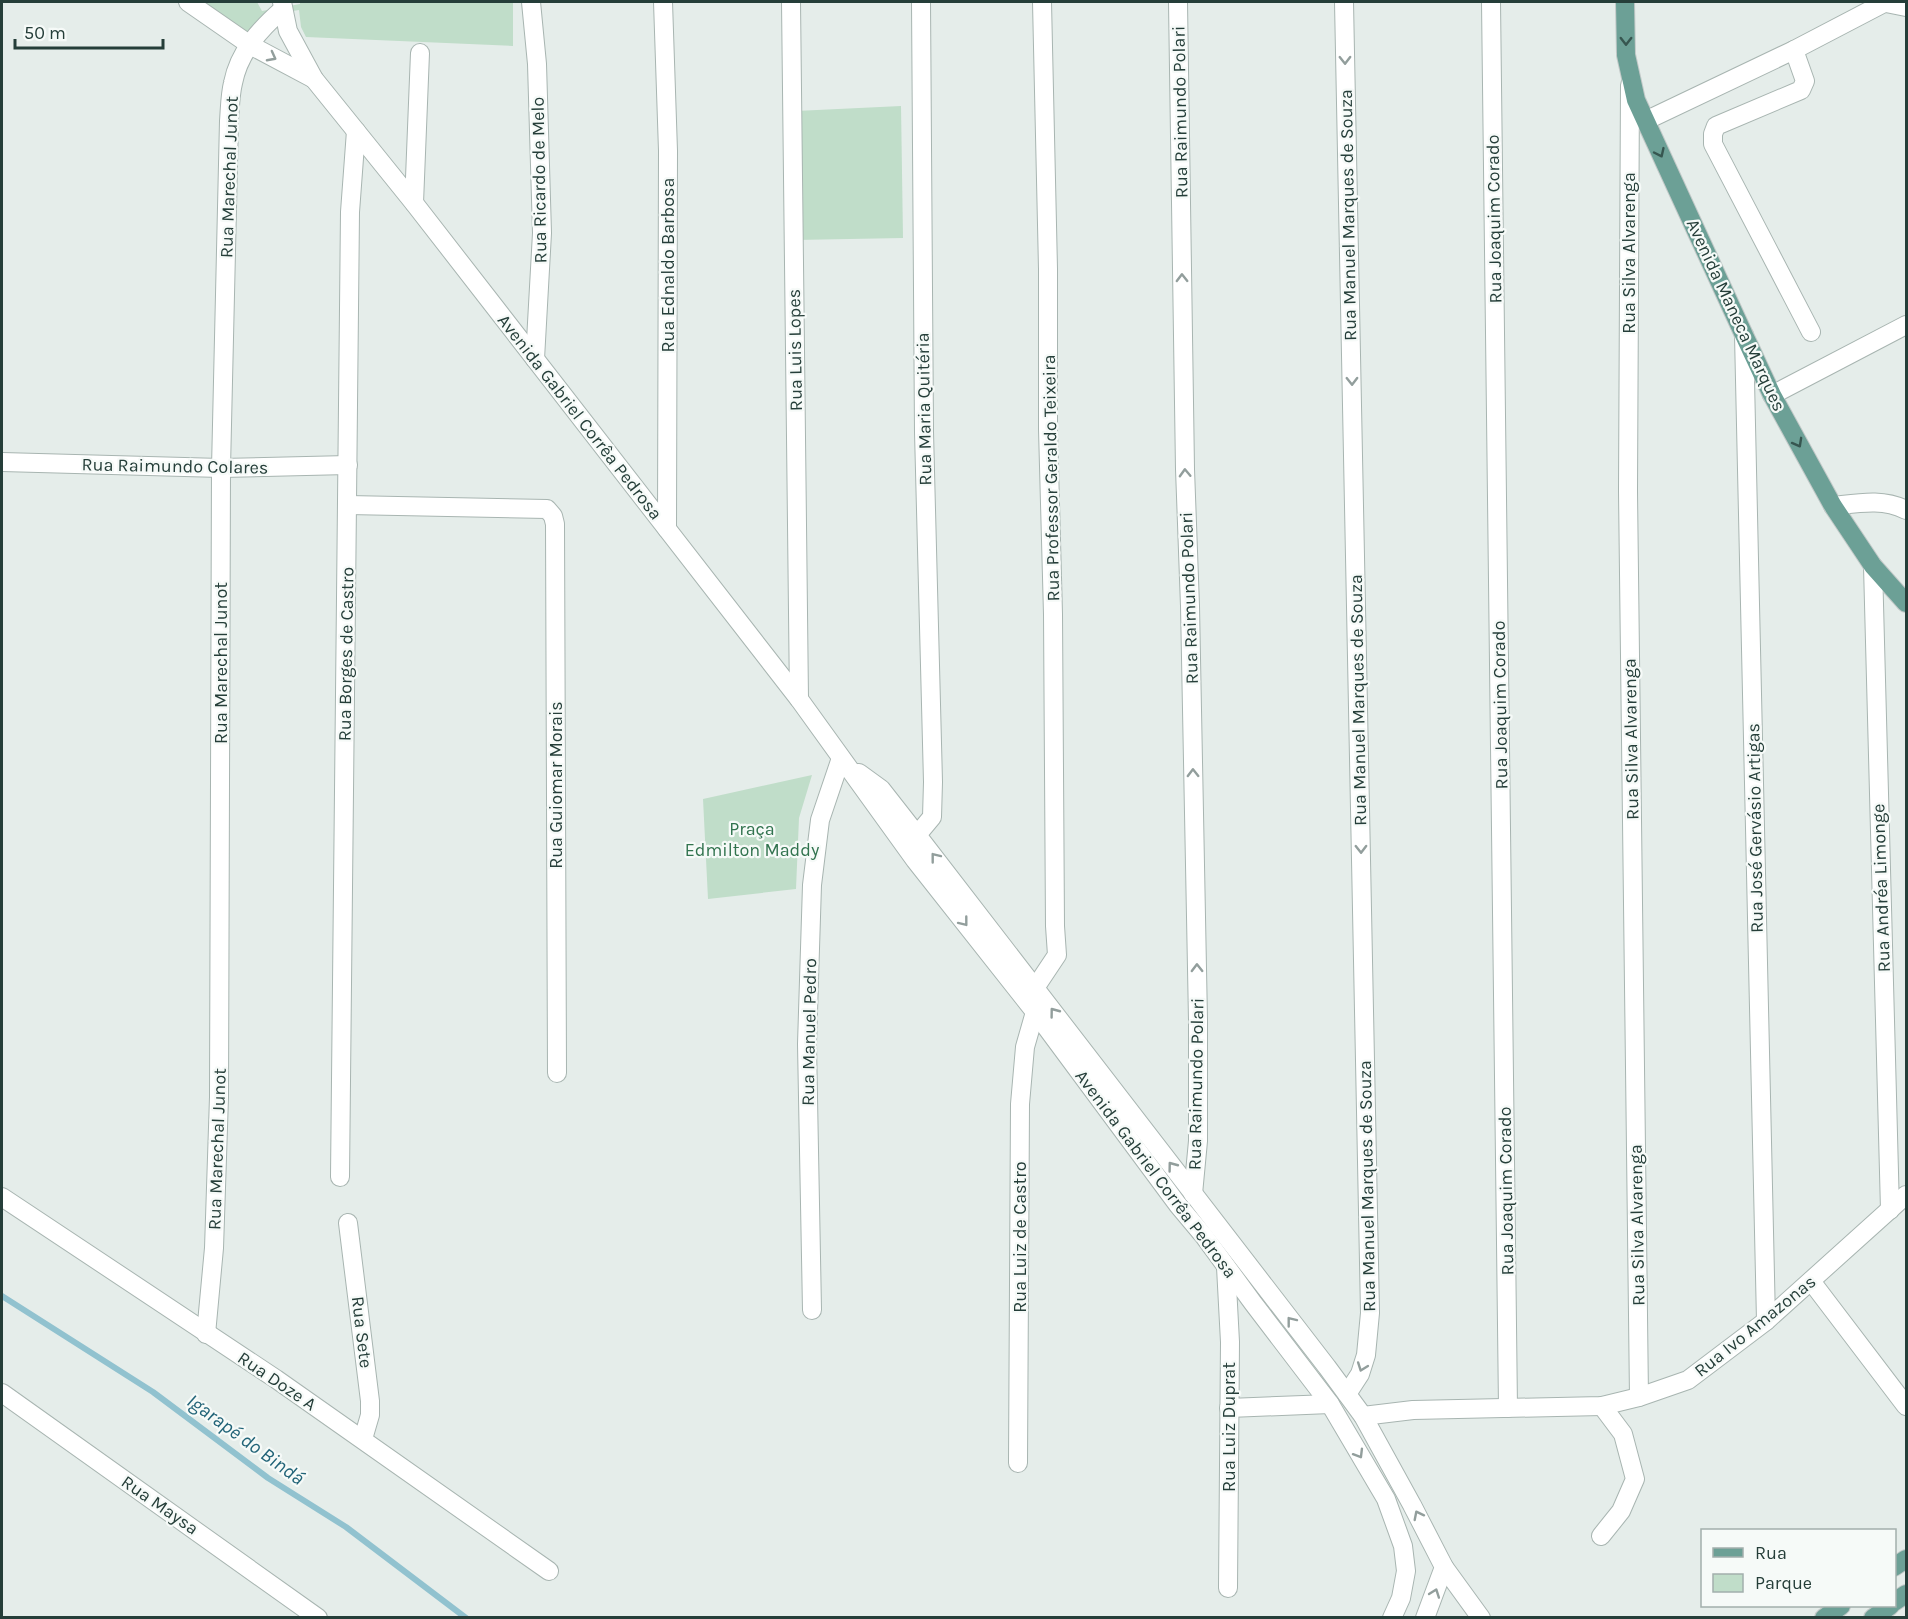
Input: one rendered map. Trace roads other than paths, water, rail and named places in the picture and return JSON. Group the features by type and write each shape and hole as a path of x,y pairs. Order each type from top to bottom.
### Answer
{"main road":[{"name":"Avenida Maneca Marques","path":"1625,2 1626,55 1636,100 1772,395 1833,506 1873,566 1906,603"},
{"path":"1824,1617 1838,1607"},
{"path":"1873,1617 1887,1607"}],"street":[{"name":"Avenida Gabriel Corrêa Pedrosa","path":"188,2 250,45 314,79"},
{"name":"Rua Ricardo de Melo","path":"531,2 537,64 542,233 535,358"},
{"name":"Rua Ednaldo Barbosa","path":"663,2 668,151 667,529"},
{"name":"Rua Luis Lopes","path":"791,2 799,699"},
{"name":"Rua Maria Quitéria","path":"917,834 932,817 933,782 924,432 921,2"},
{"name":"Rua Professor Geraldo Teixeira","path":"1035,988 1057,955 1042,2"},
{"name":"Rua Raimundo Polari","path":"1178,2 1185,458 1198,1020 1198,1141 1193,1194"},
{"name":"Rua Manuel Marques de Souza","path":"1344,2 1370,1313 1366,1355 1360,1374 1347,1394"},
{"name":"Rua Joaquim Corado","path":"1491,2 1508,1408"},
{"path":"1645,121 1794,50 1886,2 1906,7"},
{"name":"Avenida Gabriel Corrêa Pedrosa","path":"282,5 288,31 314,79 414,203 799,699 915,860 1035,1012 1329,1404 1386,1499 1403,1546 1406,1571 1401,1599 1392,1617"},
{"name":"Rua Marechal Junot","path":"206,1334 214,1248 219,1097 221,468 229,121 233,82 240,60 263,26 282,5"},
{"path":"1794,50 1805,81 1801,90 1716,126 1713,144 1811,332"},
{"path":"414,203 420,53"},
{"name":"Rua Silva Alvarenga","path":"1630,80 1628,491 1639,1397"},
{"name":"Rua Borges de Castro","path":"340,1177 350,212 356,131"},
{"path":"1772,395 1906,325"},
{"name":"Rua José Gervásio Artigas","path":"1744,335 1766,1321"},
{"name":"Rua Raimundo Colares","path":"2,462 221,468 348,465"},
{"path":"1833,506 1879,501 1906,510"},
{"name":"Rua Guiomar Morais","path":"348,505 547,509 553,516 555,524 557,1073"},
{"name":"Rua Andréa Limonge","path":"1873,566 1890,1210"},
{"name":"Avenida Gabriel Corrêa Pedrosa","path":"841,758 880,789 917,834 1347,1394 1363,1416 1444,1567 1481,1617"},
{"name":"Rua Manuel Pedro","path":"812,1310 807,1044 812,885 820,820 841,758"},
{"name":"Rua Luiz de Castro","path":"1018,1463 1020,1104 1025,1047 1035,1012"},
{"name":"Rua Ivo Amazonas","path":"1363,1416 1413,1410 1602,1406 1639,1397 1688,1380 1766,1321 1906,1195"},
{"name":"Rua Doze A","path":"2,1197 363,1439 549,1571"},
{"name":"Rua Sete","path":"348,1223 370,1401 370,1415 363,1439"},
{"name":"Rua Luiz Duprat","path":"1226,1267 1230,1342 1228,1588"},
{"path":"1811,1281 1906,1406"},
{"name":"Rua Maysa","path":"2,1393 318,1617"},
{"path":"1229,1408 1329,1404"},
{"path":"1601,1536 1621,1511 1635,1479 1623,1434 1602,1406"},
{"path":"1425,1617 1444,1567"}],"waterway":[{"name":"Igarapé do Bindá","path":"2,1296 153,1392 268,1478 346,1527 466,1618"}],"park label":[{"name":"Praça Edmilton Maddy","path":"752,839"}]}
